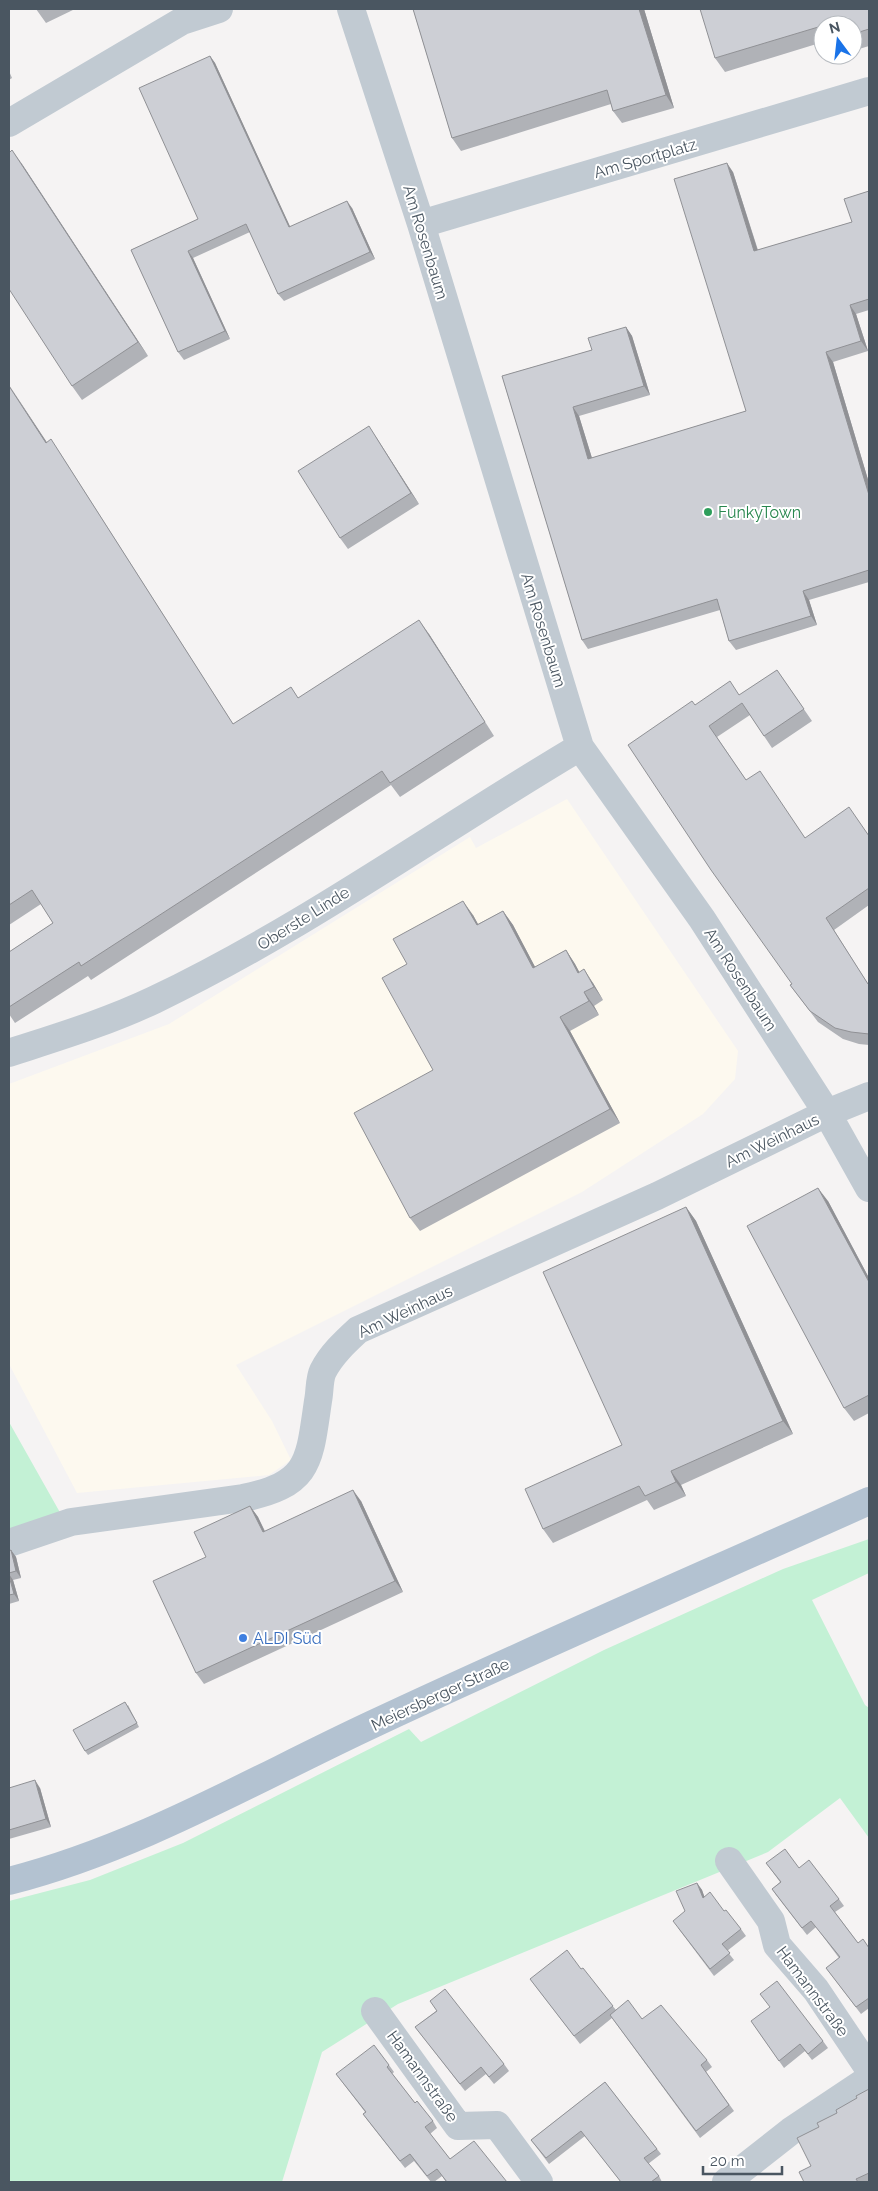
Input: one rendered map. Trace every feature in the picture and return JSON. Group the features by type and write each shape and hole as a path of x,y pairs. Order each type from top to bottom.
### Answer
{"main road":[{"name":"Meiersberger Straße","path":"9,1880 79,1860 161,1828 380,1721 869,1501"}],"street":[{"path":"9,123 182,21 219,9"},
{"name":"Am Rosenbaum","path":"351,9 420,224 580,747 702,920 827,1113 869,1188"},
{"name":"Am Sportplatz","path":"420,224 869,91"},
{"name":"Oberste Linde","path":"9,1053 106,1021 154,1000 261,945 515,785 580,747"},
{"name":"Am Weinhaus","path":"9,1543 71,1522 243,1498 265,1493 287,1484 302,1471 312,1442 323,1371 341,1345 358,1330 657,1196 827,1113 869,1096"},
{"name":"Hamannstraße","path":"729,1861 771,1921 777,1945 816,1990 869,2069"},
{"name":"Hamannstraße","path":"375,2010 458,2126 497,2124 539,2182"},
{"path":"726,2182 791,2132 869,2079"}],"shaded area":[{"path":"567,799 738,1051 735,1079 703,1114 582,1192 236,1365 272,1421 291,1460 269,1475 77,1493 9,1364 9,1084 169,1024 470,837 476,848"}],"green space":[{"path":"9,1422 62,1516 9,1535"},
{"path":"869,1539 869,1573 812,1600 865,1705 869,1708 869,1838 840,1798 768,1852 398,2004 322,2052 282,2182 9,2182 9,1901 90,1880 183,1843 409,1729 421,1742 604,1650 783,1569"}],"building":[{"path":"413,9 639,9 666,95 613,111 607,90 452,138"},
{"path":"700,9 869,9 869,29 863,31 863,15 813,15 813,29 715,58"},
{"path":"210,56 289,227 347,201 370,252 278,294 246,224 188,251 225,331 178,352 131,250 198,219 139,88"},
{"path":"12,150 138,342 72,386 9,289 9,153"},
{"path":"727,163 754,251 852,222 844,199 869,191 869,299 850,305 861,341 826,352 869,495 869,570 803,591 811,616 729,641 717,599 582,640 502,376 592,350 588,338 626,327 644,386 573,407 588,459 746,411 674,179"},
{"path":"9,386 46,443 51,439 233,724 291,687 298,698 419,620 485,722 390,783 382,771 81,966 79,962 9,1007 9,952 53,923 32,890 9,905"},
{"path":"369,426 411,493 340,538 298,471"},
{"path":"777,670 804,709 764,736 742,703 709,726 746,780 760,771 805,838 849,807 869,836 869,888 826,918 869,983 869,1034 835,1028 810,1011 711,870 628,745 692,701 695,705 730,681 739,695"},
{"path":"463,901 477,925 503,911 533,968 566,950 578,973 584,969 594,987 584,992 589,1001 560,1017 610,1109 410,1218 354,1113 433,1070 382,978 407,964 393,939"},
{"path":"818,1188 869,1282 869,1395 844,1408 747,1226"},
{"path":"686,1207 783,1421 671,1471 676,1482 645,1496 639,1486 543,1529 525,1489 622,1445 543,1272"},
{"name":"ALDI Süd","path":"353,1490 395,1581 196,1673 153,1581 206,1557 194,1532 250,1506 263,1532"},
{"path":"11,1550 16,1571 9,1573 9,1551"},
{"path":"9,1576 14,1594 9,1595"},
{"path":"125,1702 137,1723 85,1751 73,1730"},
{"path":"35,1780 46,1819 9,1830 9,1788"},
{"path":"785,1849 799,1868 809,1860 839,1899 830,1906 858,1943 863,1939 869,1948 869,1998 856,2007 826,1968 840,1957 811,1921 802,1928 772,1889 781,1882 766,1863"},
{"path":"697,1883 703,1898 710,1892 741,1929 722,1944 730,1953 710,1969 673,1921 685,1911 676,1891"},
{"path":"567,1950 613,2006 574,2036 530,1979"},
{"path":"777,1981 823,2041 808,2054 800,2044 779,2061 751,2021 770,2007 760,1994"},
{"path":"445,1989 504,2064 489,2077 481,2067 460,2084 415,2027 437,2011 430,2001"},
{"path":"628,2000 642,2019 661,2005 707,2060 701,2065 729,2105 696,2131 610,2015"},
{"path":"374,2045 389,2065 387,2067 415,2103 417,2101 433,2121 425,2127 450,2159 474,2141 507,2182 447,2182 437,2169 427,2176 410,2154 400,2161 363,2114 366,2112 336,2074"},
{"path":"605,2082 657,2149 644,2158 659,2176 651,2182 621,2182 581,2131 546,2158 531,2140"},
{"path":"869,2089 869,2173 856,2179 858,2182 804,2182 799,2172 811,2166 797,2138 819,2127 817,2123 837,2113 836,2110"}],"place":[{"name":"FunkyTown","path":"708,512"},
{"name":"ALDI Süd","path":"243,1638"}]}
